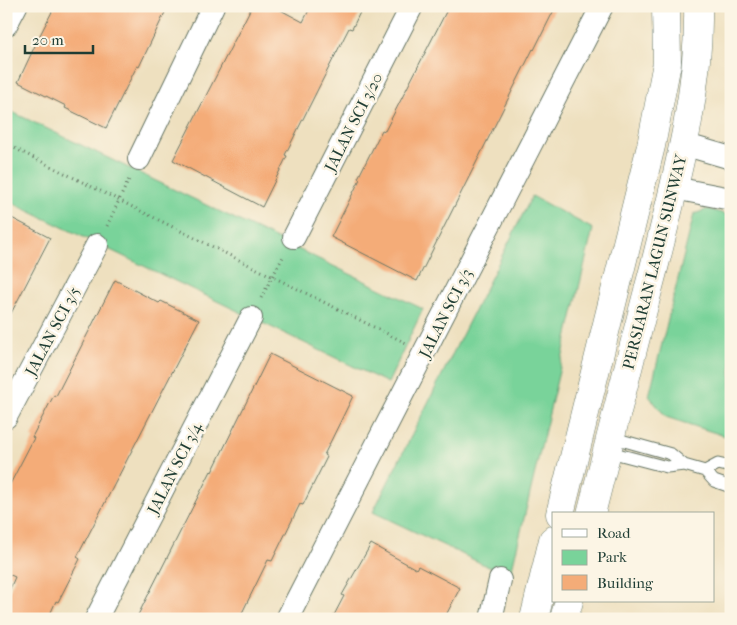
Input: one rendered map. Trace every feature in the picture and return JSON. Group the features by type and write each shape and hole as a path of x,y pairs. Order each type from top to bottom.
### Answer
{"main road":[{"name":"PERSIARAN LAGUN SUNWAY","path":"560,512 651,146 667,63 666,6"},
{"name":"PERSIARAN LAGUN SUNWAY","path":"591,512 674,188 692,107 699,33 698,6"},
{"path":"534,619 552,544"},
{"path":"564,619 569,602"}],"street":[{"path":"6,25 16,6"},
{"path":"139,159 213,6"},
{"name":"JALAN SCI 3/20","path":"294,237 412,6"},
{"name":"JALAN SCI 3/3","path":"287,619 602,6"},
{"path":"683,144 731,158"},
{"path":"674,188 731,199"},
{"name":"JALAN SCI 3/5","path":"6,417 97,245"},
{"name":"JALAN SCI 3/4","path":"96,619 251,318"},
{"path":"491,619 500,580"}],"lane":[{"path":"608,444 671,454 684,465 705,471 714,481 731,487"},
{"path":"705,471 718,464 731,467"}],"path":[{"path":"6,144 424,352"},
{"path":"97,245 139,159"},
{"path":"251,318 294,237"}],"green space":[{"path":"6,109 423,309 388,383 6,200"},
{"path":"532,196 593,229 510,577 373,512"},
{"path":"708,209 731,216 731,411 725,436 666,417 649,396 694,214"}],"building":[{"path":"55,6 168,6 139,67 137,66 106,128 18,82"},
{"path":"252,6 273,6 303,22 311,6 363,6 352,29 349,28 320,85 285,155 287,156 262,207 173,160"},
{"path":"449,6 556,6 417,281 331,237 382,130 385,131"},
{"path":"6,215 50,238 6,323"},
{"path":"115,280 159,303 161,301 199,320 77,557 80,559 48,619 6,619 6,598 15,577 6,573 6,492 34,438 32,437 54,395 56,396"},
{"path":"270,354 353,396 324,455 327,457 303,505 300,504 272,561 268,560 239,619 136,619 212,472"},
{"path":"371,544 416,569 418,566 460,588 444,619 332,619 344,596 342,595"}]}
